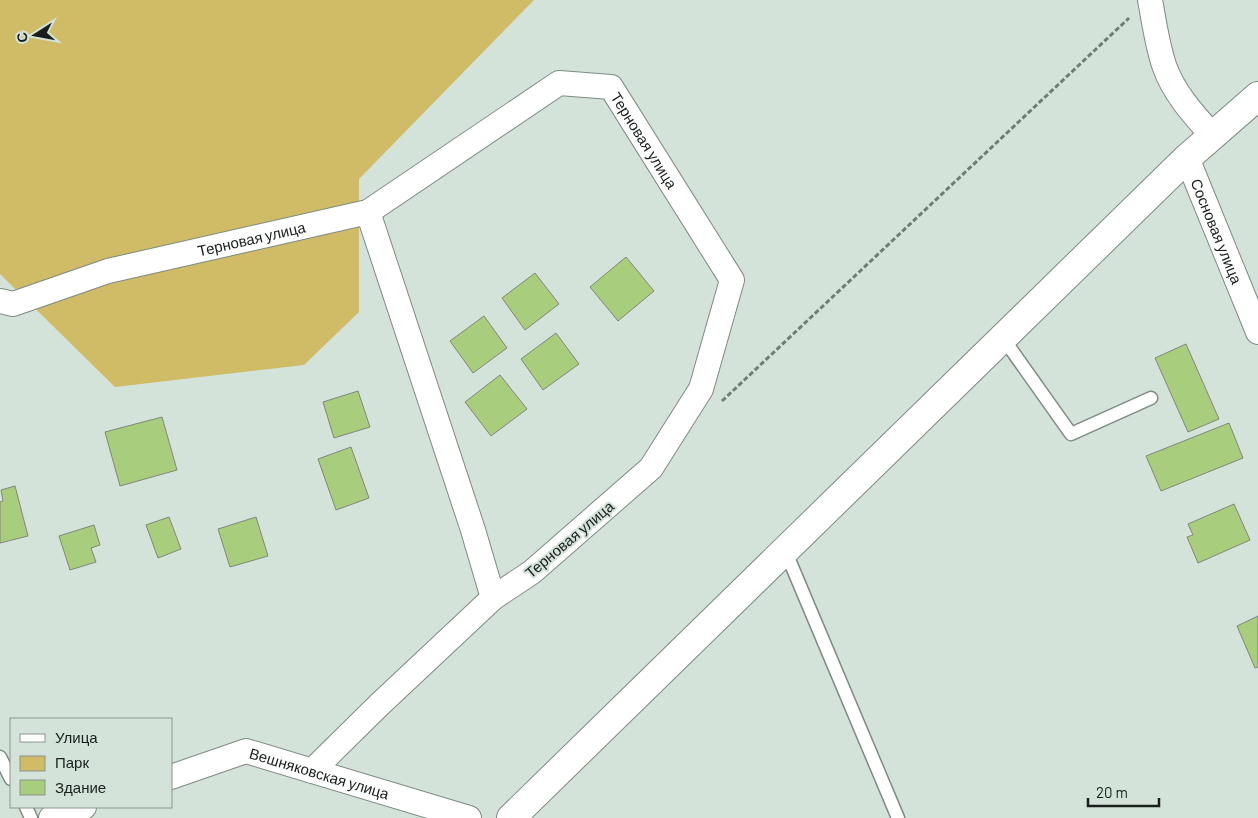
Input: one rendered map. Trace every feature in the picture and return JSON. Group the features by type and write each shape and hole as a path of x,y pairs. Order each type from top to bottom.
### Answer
{"main road":[{"path":"511,818 1187,158 1258,96"}],"street":[{"path":"1142,7 1164,66 1177,92 1212,136"},
{"name":"Терновая улица","path":"0,301 12,304 108,271 368,212 559,83 611,87 732,280 700,389 651,468 532,572 493,598"},
{"name":"Сосновая улица","path":"1187,158 1258,332"},
{"path":"312,771 493,598 470,521 368,212"},
{"name":"Вешняковская улица","path":"172,777 246,752 469,818"},
{"path":"51,818 81,808"}],"lane":[{"path":"1003,338 1071,434 1151,398"},
{"path":"785,550 898,818"},
{"path":"0,756 10,776"}],"path":[{"path":"716,407 1142,7"}],"green space":[{"path":"0,0 534,0 359,179 359,312 304,365 115,387 0,274"}],"building":[{"path":"626,257 654,291 618,321 590,287"},
{"path":"535,273 559,304 525,330 502,298"},
{"path":"484,316 507,348 473,373 450,341"},
{"path":"556,333 579,364 543,390 521,359"},
{"path":"1186,344 1219,419 1188,432 1155,358"},
{"path":"500,375 527,409 491,436 465,402"},
{"path":"358,391 370,427 334,438 323,402"},
{"path":"162,417 177,470 120,486 105,432"},
{"path":"1229,423 1243,458 1161,491 1146,456"},
{"path":"351,447 369,498 336,510 318,459"},
{"path":"15,486 28,536 0,543 0,502 3,501 1,490"},
{"path":"1234,504 1250,540 1198,563 1187,537 1193,535 1188,524"},
{"path":"169,517 181,549 158,558 146,525"},
{"path":"256,517 268,556 230,567 218,529"},
{"path":"94,525 100,545 91,548 96,562 70,570 59,536"},
{"path":"1258,616 1258,667 1255,668 1237,626"}]}
